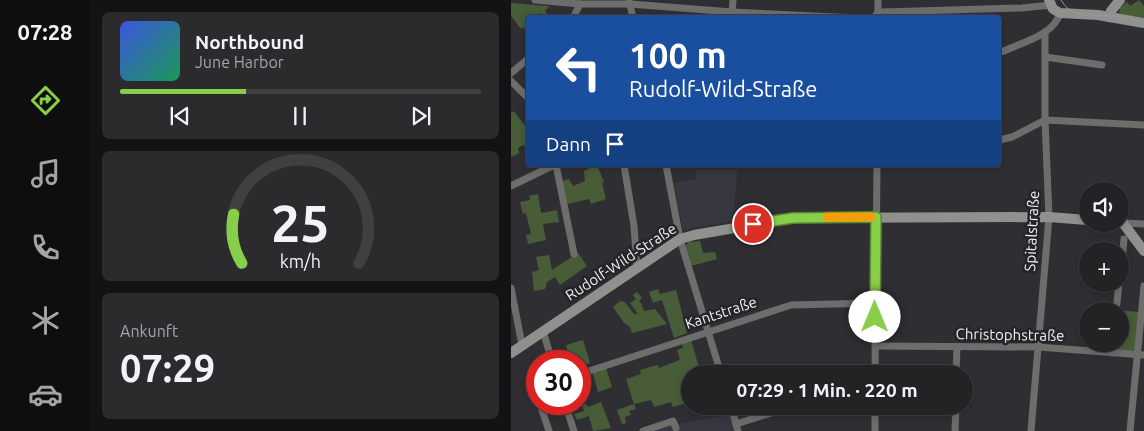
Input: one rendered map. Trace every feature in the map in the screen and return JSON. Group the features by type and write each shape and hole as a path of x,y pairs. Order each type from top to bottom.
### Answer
{"street":[{"path":"535,0 580,4 630,2 732,12 794,15"},
{"path":"732,12 733,0"},
{"path":"875,15 878,0"},
{"path":"1109,17 1111,11 1120,0"},
{"path":"630,2 632,15"},
{"path":"574,15 580,4"},
{"path":"875,15 883,12 1054,7 1144,23"},
{"path":"1001,52 1045,32 1054,25 1054,7"},
{"name":"Spitalstraße","path":"1031,431 1049,217 1045,120 1045,32"},
{"path":"1045,57 1102,65"},
{"path":"511,73 526,60"},
{"path":"511,81 526,96"},
{"path":"1001,140 1012,137 1045,120 1144,125"},
{"path":"511,186 551,167"},
{"path":"555,167 574,254"},
{"path":"624,167 634,226 637,268"},
{"path":"666,167 680,239 718,365"},
{"path":"875,365 877,167"},
{"name":"Rudolf-Wild-Straße","path":"511,353 680,239 694,235 793,218 1049,217 1079,219"},
{"path":"1129,223 1144,224"},
{"path":"1128,232 1144,252"},
{"path":"1130,431 1141,355 1144,286"},
{"path":"511,288 522,345"},
{"name":"Kantstraße","path":"591,370 707,331 797,304 875,303"},
{"path":"543,331 549,350"},
{"name":"Christophstraße","path":"875,346 1038,348 1141,355"},
{"path":"957,348 957,365"},
{"path":"544,415 549,431"},
{"path":"569,415 574,431"},
{"path":"737,427 769,415"},
{"path":"875,415 875,431"},
{"path":"955,431 956,415"},
{"path":"643,431 673,421 676,428"}],"shaded area":[{"path":"695,170 737,170 733,221 683,230 674,183 696,179"},
{"path":"731,415 737,431 654,431 669,426"}],"green space":[{"path":"1139,0 1144,6 1144,18 1119,14 1120,8 1127,2 1130,6"},
{"path":"511,3 549,7 545,11 548,15 540,13 537,15 526,15 526,30 523,27 521,29 511,16"},
{"path":"514,111 526,127 526,147 523,145 518,148 519,153 511,157 511,113"},
{"path":"591,167 598,167 604,182 602,183 606,199 591,204 589,199 567,204 562,181 569,179 573,186 585,181 584,171"},
{"path":"538,194 541,213 557,210 559,222 543,224 546,240 528,244 526,235 531,234 526,213 523,214 520,202 530,200 529,196"},
{"path":"700,241 703,253 715,252 717,259 691,265 686,246 688,242"},
{"path":"578,253 587,266 560,285 555,277 547,282 545,289 534,291 532,272 539,270 536,257 549,255 552,270"},
{"path":"658,289 660,294 676,290 687,333 674,338 662,300 653,303 649,292"},
{"path":"637,292 642,298 639,301 644,311 655,309 667,324 632,333 630,327 624,323 613,307 620,301 625,302 634,314 638,314 630,303 636,299 633,295"},
{"path":"1129,311 1139,312 1135,351 1129,351"},
{"path":"583,340 586,350 567,350 566,345"},
{"path":"691,340 698,365 681,365 681,405 673,407 671,402 654,407 651,400 634,404 626,379 641,374 640,370 657,365 659,368 680,360 677,350 683,348 682,344"},
{"path":"606,368 612,387 598,392 592,371"},
{"path":"601,402 611,428 593,431 589,416 577,420 574,415 591,415 591,406"},
{"path":"634,404 636,409 629,411 631,415 625,417 626,423 622,424 617,410"}],"tram line":[{"path":"1061,0 1065,6 1077,13 1120,17 1144,22"}],"slow traffic":[{"path":"827,217 871,217"}],"route":[{"path":"753,224 793,218 876,217 875,317"}]}
